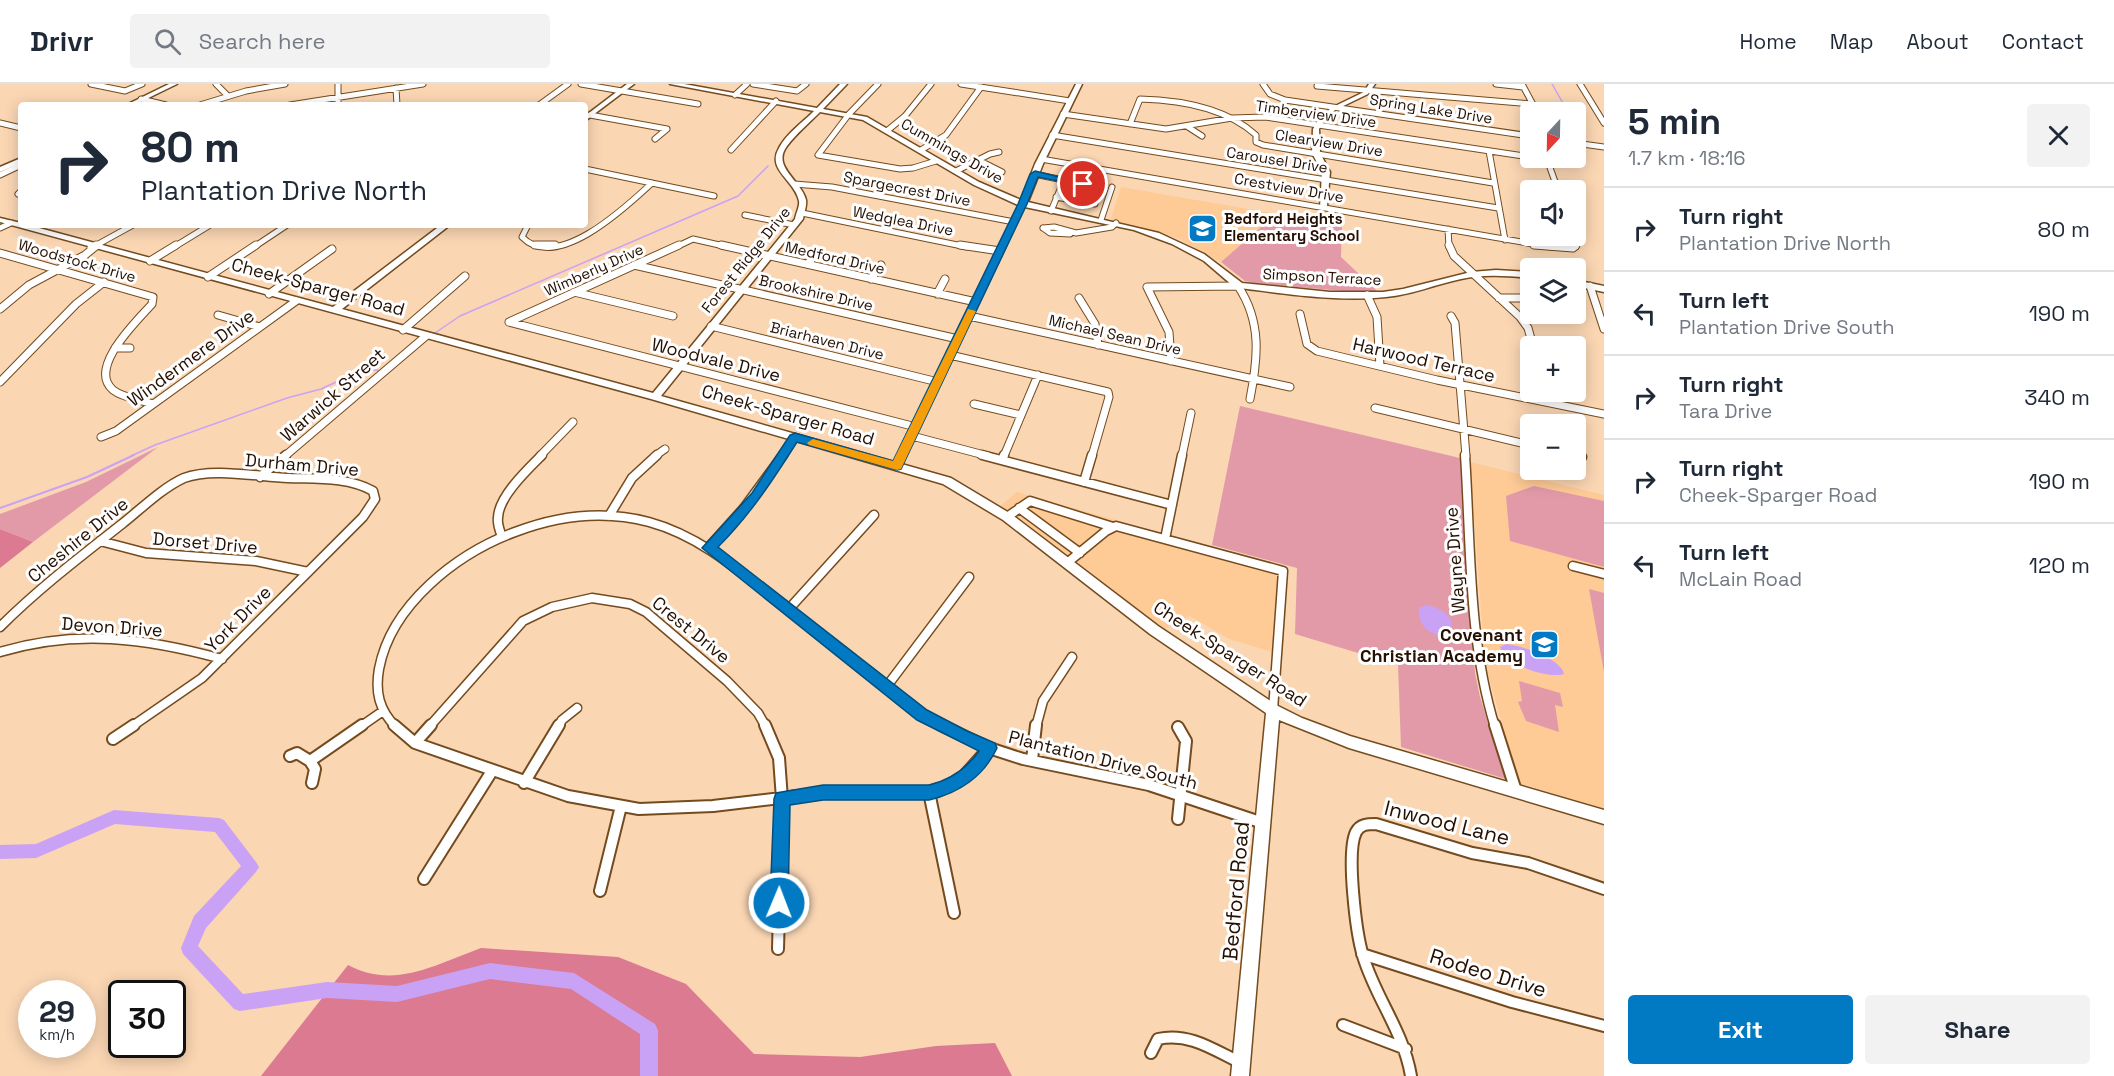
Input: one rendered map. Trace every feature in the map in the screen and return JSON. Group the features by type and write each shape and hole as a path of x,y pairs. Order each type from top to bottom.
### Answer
{"street":[{"path":"91,84 128,90 142,84"},
{"path":"142,102 174,84"},
{"path":"142,102 182,84"},
{"path":"216,84 228,96"},
{"path":"209,102 285,84"},
{"path":"338,84 338,102"},
{"path":"311,102 423,84"},
{"path":"543,102 568,84"},
{"path":"581,84 698,104"},
{"path":"588,117 631,84"},
{"name":"Cummings Drive","path":"673,84 865,118 888,129 956,171 1023,204 1145,231 1184,246 1224,272 1238,286"},
{"path":"735,95 747,84"},
{"path":"753,84 797,91 806,84"},
{"name":"Forest Ridge Drive","path":"655,397 802,213 803,202 794,184 778,167 777,160 780,152 844,84"},
{"path":"878,84 849,114 818,155 900,169 913,168 936,160"},
{"path":"888,129 898,125 907,111 932,84"},
{"path":"960,84 1070,101"},
{"path":"897,466 1078,84"},
{"name":"Spring Lake Drive","path":"1263,84 1275,97 1520,135"},
{"path":"1323,206 1326,172 1316,153 1316,129 1322,119 1336,107 1366,93 1372,84"},
{"path":"1496,84 1522,85 1531,102"},
{"path":"1580,84 1604,123"},
{"path":"1317,86 1366,93 1520,103"},
{"path":"921,150 946,135 981,87"},
{"path":"396,88 397,102"},
{"path":"1420,96 1427,101"},
{"name":"Clearview Drive","path":"1130,124 1140,99 1215,110 1255,133 1256,142 1259,144 1493,183"},
{"path":"1476,99 1480,105"},
{"path":"731,150 776,101"},
{"path":"1597,111 1604,112"},
{"name":"Timberview Drive","path":"1063,114 1161,129 1188,127 1232,118 1265,117 1520,156"},
{"path":"588,117 667,129 655,140"},
{"path":"0,123 18,127"},
{"path":"1188,127 1202,136"},
{"path":"1375,134 1375,141"},
{"name":"Carousel Drive","path":"1052,135 1498,208"},
{"path":"1430,142 1431,150"},
{"path":"1586,145 1604,147"},
{"path":"1489,151 1504,240"},
{"path":"956,171 990,154 999,152"},
{"path":"0,168 18,159"},
{"name":"Crestview Drive","path":"1041,159 1323,206 1520,242"},
{"path":"980,161 1002,172"},
{"path":"0,176 18,167"},
{"path":"588,170 714,196"},
{"path":"588,174 592,171"},
{"path":"1035,174 1084,184 1079,201"},
{"path":"1051,211 1064,180"},
{"path":"526,228 522,234 524,240 532,245 546,246 572,242 594,234 652,183"},
{"name":"Spargecrest Drive","path":"794,184 832,187 1014,222"},
{"path":"1101,220 1112,187"},
{"path":"1056,197 1095,204"},
{"name":"Wedglea Drive","path":"802,213 983,250 1000,251"},
{"path":"745,215 794,225"},
{"path":"0,228 5,221"},
{"path":"1076,233 1054,227 1043,228 1050,233 1061,235 1076,233 1112,227 1116,224"},
{"name":"Cheek-Sparger Road","path":"30,228 655,397 946,481 1007,518 1154,630 1273,710 1349,742 1604,817"},
{"path":"0,309 22,290 128,228"},
{"path":"150,261 205,228"},
{"path":"208,277 282,228"},
{"path":"334,311 442,228"},
{"path":"1448,229 1449,247 1454,256 1528,328 1530,336"},
{"name":"Medford Drive","path":"690,240 976,302"},
{"name":"Wimberly Drive","path":"509,322 690,240"},
{"name":"Crestview Drive","path":"1552,246 1568,248 1576,246"},
{"path":"269,294 332,249"},
{"path":"808,264 817,252"},
{"name":"Woodstock Drive","path":"0,253 153,297 152,304 115,348 105,373 109,385 122,394 153,404"},
{"name":"Brookshire Drive","path":"634,265 958,339"},
{"path":"872,279 880,265"},
{"name":"Simpson Terrace","path":"1171,361 1174,346 1171,333 1146,288 1150,286 1238,286 1367,295 1400,293 1472,275 1520,274"},
{"path":"403,330 465,276"},
{"path":"937,294 945,279"},
{"path":"0,382 76,304 104,282"},
{"path":"1586,285 1604,289"},
{"path":"1238,286 1250,305 1257,326 1258,355 1250,399"},
{"path":"1590,286 1604,329"},
{"path":"574,292 673,316"},
{"path":"1367,295 1377,316 1380,366"},
{"path":"1079,298 1095,324 1098,345"},
{"path":"1499,298 1520,298"},
{"name":"Windermere Drive","path":"101,437 116,431 296,301"},
{"name":"Harwood Terrace","path":"1300,314 1304,336 1310,347 1380,366 1604,414"},
{"path":"218,315 260,327"},
{"name":"Michael Sean Drive","path":"969,316 1290,387"},
{"name":"Wayne Drive","path":"1451,316 1455,323 1461,384 1477,652 1485,694 1516,791"},
{"name":"Woodvale Drive","path":"509,322 916,427"},
{"name":"Briarhaven Drive","path":"711,326 938,382"},
{"name":"Warwick Street","path":"260,477 426,336"},
{"path":"115,348 130,348"},
{"path":"950,355 1108,392 1109,397 1084,482"},
{"path":"1002,460 1038,375"},
{"path":"974,404 1021,415"},
{"path":"1375,408 1520,443"},
{"path":"1165,539 1191,413"},
{"path":"502,537 497,520 501,505 512,489 573,422"},
{"path":"912,436 1172,505"},
{"path":"709,548 738,519 756,496 795,437"},
{"path":"609,516 622,489 634,474 665,449"},
{"name":"Durham Drive","path":"178,481 208,473 334,480 362,484 373,491 375,499 372,504"},
{"name":"Cheshire Drive","path":"0,627 23,604 178,481"},
{"path":"1007,518 1030,501 1113,527 1283,571 1273,710"},
{"name":"York Drive","path":"112,738 184,692 222,659 357,523 372,504"},
{"path":"1019,508 1080,553"},
{"path":"788,610 874,514"},
{"name":"Plantation Drive South","path":"383,711 377,695 377,669 383,647 394,627 428,588 452,567 502,537 538,524 565,519 609,516 656,522 685,533 709,548 922,715 961,736 989,748 1032,760 1181,794 1263,823"},
{"path":"1067,563 1113,527"},
{"name":"Dorset Drive","path":"100,541 146,553 256,561 308,572"},
{"path":"1573,566 1604,574"},
{"path":"887,686 969,577"},
{"name":"Crest Drive","path":"415,743 523,621 552,607 572,601 592,598 630,604 655,619 727,681 758,713 771,736 778,758 782,799 778,949"},
{"name":"Devon Drive","path":"0,652 52,639 85,639 180,649 222,659"},
{"path":"1032,760 1038,713 1043,701 1072,657"},
{"path":"524,783 562,720 577,708"},
{"name":"Bedford Road","path":"1241,1070 1273,710"},
{"path":"310,761 383,711 398,730 415,743 524,783 568,796 639,809 681,808 823,793 942,790 966,776 989,748"},
{"path":"1178,728 1186,741 1178,819"},
{"path":"290,756 297,753 310,761 315,769 312,783"},
{"path":"424,879 492,771"},
{"path":"929,792 954,913"},
{"path":"600,891 621,806"},
{"name":"Inwood Lane","path":"1411,1076 1406,1049 1397,1024 1362,954 1354,911 1354,833 1368,823 1472,853 1528,863 1604,889"},
{"name":"Rodeo Drive","path":"1362,954 1512,1002 1604,1026"},
{"path":"1343,1025 1406,1049"},
{"path":"1151,1053 1158,1039 1170,1035 1190,1039 1241,1070"}],"shaded area":[{"name":"Bedford Heights Elementary School","path":"1121,187 1276,214 1221,262 1177,238 1111,219"},
{"path":"1276,214 1342,226 1341,257 1377,291 1354,292 1254,283 1245,281 1221,262"},
{"path":"1240,406 1460,458 1475,673 1480,697 1506,779 1401,747 1398,665 1295,634 1297,568 1212,545"},
{"path":"158,447 33,542 0,529 0,514 86,482"},
{"name":"Covenant Christian Academy","path":"1470,462 1520,474 1520,480 1543,480 1604,495 1604,809 1519,783 1485,664"},
{"path":"1534,486 1604,501 1604,567 1510,541 1506,496"},
{"path":"1017,492 1288,569 1283,655 1229,639 1190,616 1165,629 1000,506"},
{"path":"0,529 33,542 0,568"},
{"path":"1589,589 1604,593 1604,672"},
{"path":"1426,605 1443,611 1450,619 1451,630 1448,636 1436,635 1423,625 1419,608"},
{"path":"1506,644 1530,650 1548,658 1562,668 1564,674 1548,674 1518,665 1504,654 1500,647"},
{"path":"1519,681 1560,693 1563,707 1555,705 1559,732 1526,721 1518,702 1522,701"},
{"path":"481,948 618,957 686,984 754,1054 860,1057 936,1046 995,1043 1012,1076 261,1076 348,965 365,972 399,975 432,967"}],"waterway":[{"path":"1552,84 1562,102"},
{"path":"435,333 460,316 738,196 768,166"},
{"path":"131,456 155,445 287,398 321,389 360,371 378,370"},
{"path":"0,508 87,477 134,455"},
{"path":"0,852 36,851 114,817 219,825 251,867 200,922 189,948 240,1003 327,990 397,994 490,971 574,981 649,1030 649,1076"}],"slow traffic":[{"path":"813,443 897,466 971,311"}],"place":[{"name":"Bedford Heights Elementary School","path":"1203,228"},
{"name":"Covenant Christian Academy","path":"1544,645"}],"route":[{"path":"779,903 782,799 823,793 942,790 966,776 989,748 922,715 709,548 738,519 756,496 795,437 897,466 1023,204 1035,174 1083,184"}]}
